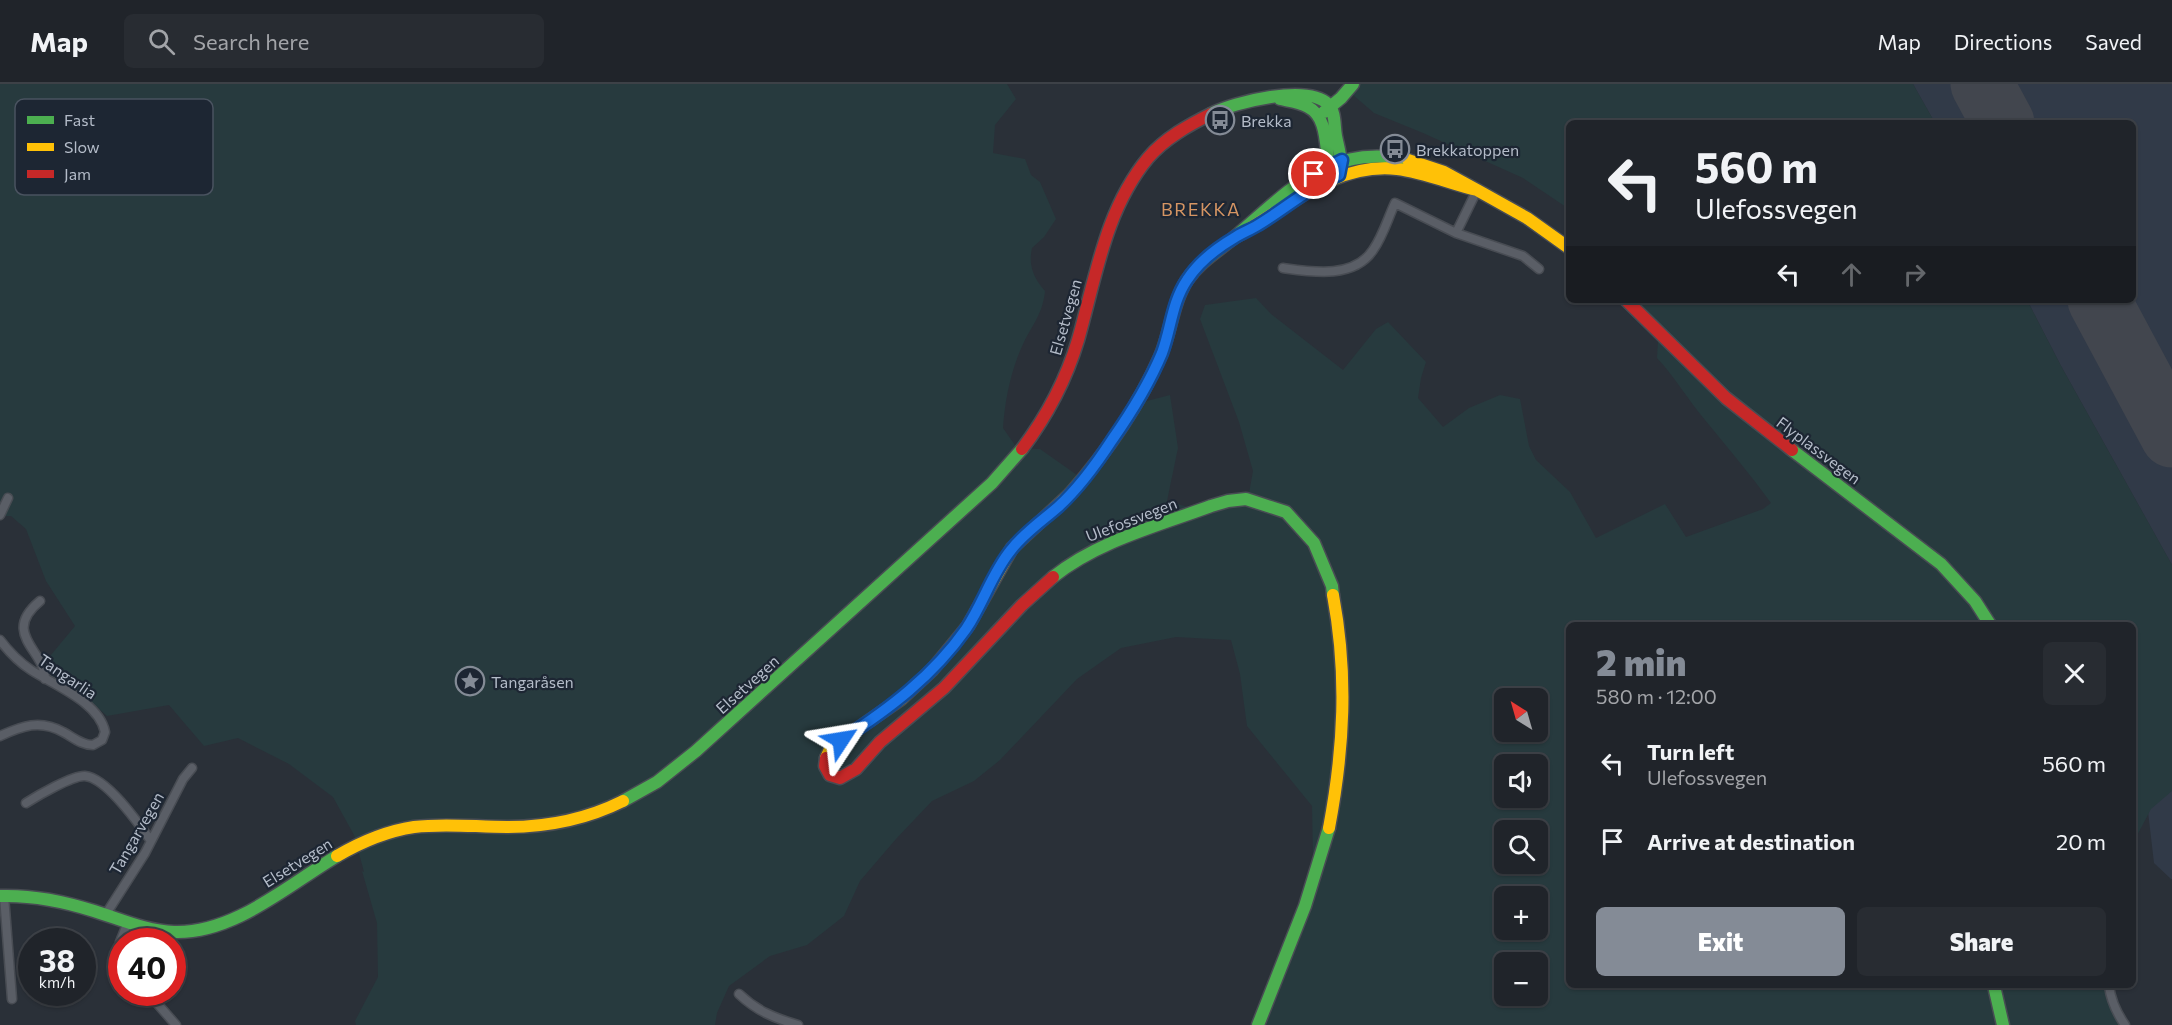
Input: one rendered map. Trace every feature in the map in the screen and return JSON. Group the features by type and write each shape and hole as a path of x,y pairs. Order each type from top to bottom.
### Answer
{"main road":[{"path":"1339,175 1329,165 1323,125 1318,116 1331,107 1353,84"},
{"name":"Elsetvegen","path":"2,896 57,901 128,922 170,932 183,932 213,926 261,904 355,846 383,834 420,827 532,826 574,820 621,802 663,777 724,727 992,483 1024,447 1053,402 1072,357 1113,214 1124,190 1146,160 1174,135 1215,111 1252,99 1291,95 1311,96 1318,97 1331,107"},
{"name":"Elsetvegen","path":"1276,98 1306,106 1318,116"},
{"path":"1331,107 1336,119 1335,134 1342,160 1339,175"},
{"path":"1342,160 1377,156 1412,161 1448,173 1527,218 1566,246"},
{"name":"Ulefossvegen","path":"1258,1025 1322,855 1338,778 1343,720 1344,678 1339,630 1327,568 1310,535 1285,511 1268,503 1237,500 1211,506 1088,553 1049,579 1017,608 945,687 878,744 850,774 840,778 831,775 824,759 831,747 882,713 915,687 958,640 979,608 997,570 1012,549 1073,492 1112,441 1147,385 1166,342 1174,308 1186,281 1204,261 1280,198 1329,165 1342,160"},
{"path":"1339,175 1362,169 1393,168 1416,172 1477,190"},
{"name":"Ulefossvegen","path":"1235,237 1257,226 1321,183 1339,175"},
{"name":"Flyplassvegen","path":"1629,303 1726,398 1941,564 1975,601 1988,622"},
{"path":"1994,988 2003,1025"}],"street":[{"path":"1456,233 1477,190"},
{"path":"1283,268 1333,272 1357,264 1373,251 1395,203 1456,233 1523,256 1539,268"},
{"path":"0,515 8,498"},
{"path":"40,602 31,607 22,618 22,633 27,648 44,667 45,679"},
{"name":"Tangarlia","path":"0,640 20,662 78,698 95,714 105,732 102,740 97,744 89,745 51,727 33,723 0,736"},
{"name":"Tangarvegen","path":"106,914 151,841 183,779 192,768"},
{"path":"26,803 60,784 88,776 116,796 151,841"},
{"path":"2,896 12,999"},
{"path":"126,928 128,922"},
{"path":"2109,988 2110,998 2125,1025"},
{"path":"739,994 764,1014 798,1025"},
{"path":"159,1006 176,1025"}],"shaded area":[{"path":"1913,84 2172,84 2172,565 2029,303 2136,303 2136,120 1933,120"},
{"path":"2172,737 2171,879 2154,863 2144,777"}],"green space":[{"path":"0,84 1007,84 1016,99 995,125 993,153 1025,159 1031,175 1040,182 1056,219 1044,237 1032,248 1031,266 1045,291 1044,299 1012,373 1003,428 1017,448 1040,449 1077,475 1098,459 1139,403 1170,395 1178,448 1167,501 1195,509 1248,499 1253,471 1239,422 1200,319 1205,305 1256,298 1271,314 1343,370 1376,329 1388,322 1426,362 1418,398 1443,427 1469,408 1500,395 1520,399 1529,446 1536,460 1570,492 1596,538 1665,504 1686,537 1763,509 1771,503 1657,358 1658,341 1637,303 2029,303 2172,565 2172,791 2151,809 2136,837 2136,622 1566,622 1566,988 2105,988 2105,994 2122,1025 1253,1025 1299,910 1313,858 1312,806 1247,726 1240,674 1231,640 1176,637 1121,648 1077,679 1000,760 974,781 932,801 860,881 844,916 807,945 770,956 729,986 717,1013 715,1025 356,1025 355,1021 378,977 377,923 354,835 333,797 289,764 238,738 204,746 169,705 107,716 89,700 52,678 46,661 75,626 46,581 26,529 11,516 0,516"},
{"path":"1354,84 1913,84 1933,120 1566,120 1566,207 1523,178 1374,113 1353,95"}],"runway":[{"path":"1982,84 2001,120"},
{"path":"2101,303 2172,436"}],"traffic: fast":[{"path":"1324,112 1353,84"},
{"path":"1211,114 1253,100 1271,97 1304,95 1318,98 1328,104 1332,111 1340,168"},
{"path":"1280,99 1302,104 1319,118 1329,165 1334,169"},
{"path":"1070,494 1108,446 1142,394 1164,347 1182,289 1198,267 1276,201 1314,174 1334,164 1356,158 1381,156 1408,160"},
{"path":"623,801 657,782 696,751 992,483 1022,449"},
{"path":"1792,450 1941,564 1975,601 1988,622"},
{"path":"1053,577 1070,564 1109,544 1211,506 1246,499 1286,512 1314,543 1332,586 1333,595"},
{"path":"1258,1025 1305,906 1329,828"},
{"path":"0,896 59,902 153,929 174,932 196,930 218,925 260,906 337,856"},
{"path":"1994,988 2003,1025"}],"traffic: slow":[{"path":"1235,237 1312,190 1352,173 1374,169 1397,169 1477,190 1444,172 1408,160"},
{"path":"1477,190 1527,218 1566,246"},
{"path":"826,758 831,747 901,699 932,670 968,626 1012,548 1070,494"},
{"path":"1329,828 1338,769 1342,712 1341,654 1333,595"},
{"path":"337,856 374,838 414,827 537,825 581,817 623,801"}],"traffic: jam":[{"path":"1022,449 1048,411 1068,369 1104,245 1121,200 1133,178 1162,144 1186,127 1211,114"},
{"path":"1629,303 1726,398 1792,450"},
{"path":"826,758 825,766 830,775 840,778 856,769 880,742 944,688 1022,605 1053,577"}],"place":[{"name":"Brekka","path":"1220,120"},
{"name":"Brekkatoppen","path":"1395,149"},
{"name":"Tangaråsen","path":"470,681"}],"district":[{"name":"BREKKA","path":"1201,209"}],"route":[{"path":"841,740 882,713 930,672 966,628 1004,559 1031,530 1073,492 1094,466 1147,385 1161,354 1180,292 1192,273 1235,237 1257,226 1321,183 1339,175 1342,160 1314,174"}]}
